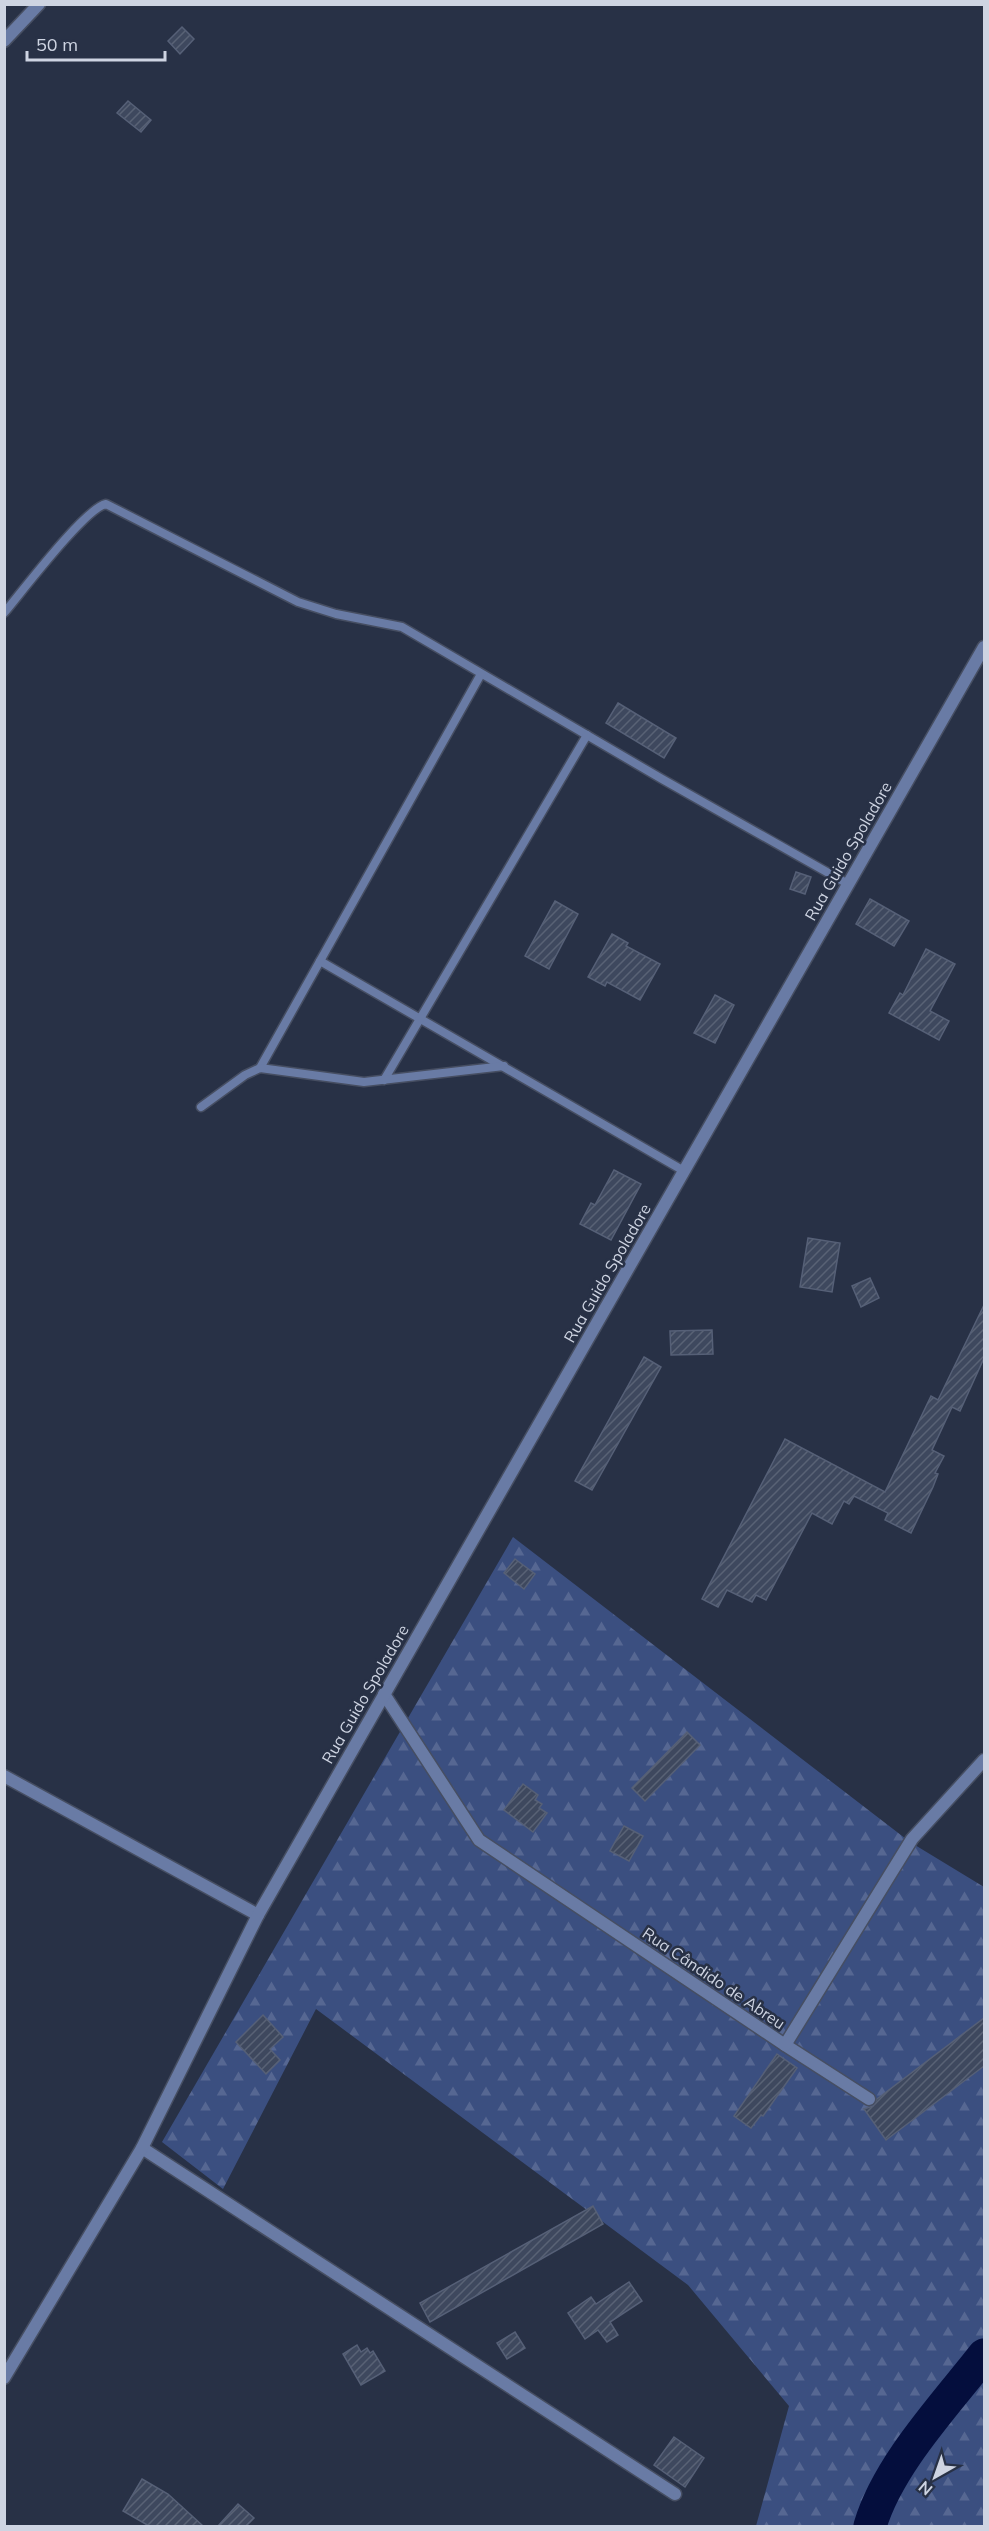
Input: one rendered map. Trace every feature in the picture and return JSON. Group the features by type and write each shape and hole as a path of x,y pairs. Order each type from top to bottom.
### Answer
{"street":[{"path":"4,41 39,4"},
{"name":"Rua Guido Spoladore","path":"4,2378 141,2148 258,1915 984,647"},
{"name":"Rua Cândido de Abreu","path":"384,1694 479,1840 785,2045 912,1839 984,1760"},
{"path":"4,1776 258,1915"},
{"path":"785,2045 869,2099"},
{"path":"141,2148 675,2494"}],"lane":[{"path":"4,613 79,525 100,505 106,504 298,602 336,614 402,627 848,884"},
{"path":"260,1068 482,674"},
{"path":"384,1080 587,735"},
{"path":"320,961 684,1171"},
{"path":"201,1107 245,1075 260,1068 364,1082 504,1066"}],"green space":[{"path":"513,1537 910,1842 984,1887 984,2526 756,2526 789,2406 688,2285 316,2009 223,2189 162,2142"}],"building":[{"path":"182,27 194,39 180,54 168,41"},
{"path":"128,101 151,120 141,132 117,113"},
{"path":"618,703 676,738 664,758 606,723"},
{"path":"796,872 811,877 805,894 790,889"},
{"path":"870,899 909,921 894,946 856,924"},
{"path":"555,901 578,914 549,969 525,956"},
{"path":"612,934 628,943 626,946 660,964 640,1000 607,982 605,986 588,977"},
{"path":"926,949 955,964 930,1011 949,1021 939,1040 889,1013 900,993 903,995"},
{"path":"715,995 734,1005 715,1043 694,1033"},
{"path":"614,1170 641,1184 611,1240 580,1224 591,1203 595,1205"},
{"path":"808,1238 840,1243 832,1292 800,1287"},
{"path":"870,1278 879,1298 861,1307 852,1286"},
{"path":"984,1305 984,1358 960,1411 952,1407 932,1450 944,1456 935,1473 938,1474 933,1487 911,1533 885,1520 888,1513 854,1496 849,1504 844,1501 832,1524 812,1513 766,1600 756,1595 752,1602 727,1590 718,1607 702,1599 785,1439 885,1492 931,1396 938,1400"},
{"path":"712,1330 713,1354 671,1355 670,1331"},
{"path":"644,1357 661,1367 592,1490 575,1481"},
{"path":"515,1559 535,1574 524,1589 504,1573"},
{"path":"687,1732 700,1745 645,1801 632,1788"},
{"path":"523,1784 538,1795 535,1800 542,1804 539,1808 547,1813 533,1832 504,1810"},
{"path":"624,1826 643,1836 629,1861 610,1851"},
{"path":"263,2015 283,2037 270,2049 280,2060 266,2074 236,2042"},
{"path":"984,2018 984,2066 886,2140 864,2109 873,2106 877,2099"},
{"path":"777,2054 797,2068 763,2116 761,2115 751,2128 734,2116"},
{"path":"593,2206 603,2224 430,2322 420,2303"},
{"path":"629,2282 642,2301 610,2322 618,2335 607,2342 598,2330 585,2339 568,2313 591,2297 596,2304"},
{"path":"515,2332 525,2348 507,2359 497,2343"},
{"path":"357,2345 361,2352 367,2348 370,2353 373,2351 385,2371 361,2385 343,2354"},
{"path":"674,2437 704,2458 685,2487 654,2465"},
{"path":"142,2479 168,2494 203,2526 149,2526 123,2511"},
{"path":"238,2504 254,2518 246,2526 218,2526"}],"waterway":[{"path":"870,2526 878,2503 904,2458 984,2355"}]}
